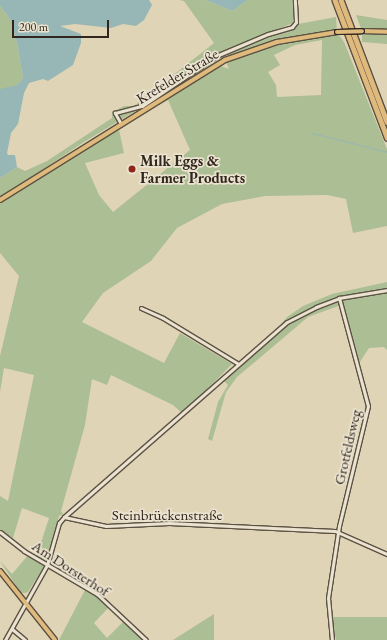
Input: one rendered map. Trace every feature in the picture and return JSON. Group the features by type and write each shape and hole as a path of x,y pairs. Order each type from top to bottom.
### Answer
{"highway":[{"path":"335,0 387,137"},
{"path":"341,0 387,122"}],"main road":[{"name":"Krefelder Straße","path":"0,200 225,60 277,42 337,32 387,32"},
{"path":"0,571 55,640"}],"street":[{"path":"121,124 115,113 142,106 216,56 268,34 292,27 296,22 295,0"},
{"path":"5,640 47,565 59,523 64,517 184,414 237,363 287,322 316,306 339,298 387,290"},
{"name":"Grotfeldsweg","path":"332,640 328,601 339,532 368,406 339,298"},
{"path":"141,308 163,318 237,363"},
{"name":"Steinbrückenstraße","path":"64,517 106,526 169,523 339,532 387,554"},
{"name":"Am Dorsterhof","path":"0,532 47,565 97,594 146,640"},
{"path":"12,629 25,640"}],"green space":[{"path":"179,0 206,0 232,11 248,0 293,0 293,23 221,52 222,59 84,142 0,198 0,178 17,167 25,171 47,161 112,118 112,112 124,106 134,106 214,43 184,1"},
{"path":"0,6 10,19 17,43 23,78 17,85 5,89 0,89"},
{"path":"356,15 387,20 387,44 362,42 362,31"},
{"path":"336,17 337,32 344,42 387,149 387,226 353,233 346,199 327,195 265,196 222,204 177,228 151,261 103,293 82,322 164,363 180,333 232,364 183,414 173,405 111,375 107,385 92,379 85,425 61,511 63,514 59,516 47,560 44,561 36,558 49,518 22,508 13,538 0,530 0,496 8,501 34,375 4,368 0,392 0,356 19,276 0,253 0,202 118,125 124,153 85,163 99,195 113,212 190,150 168,100 130,118 221,66 229,69 225,60 233,57 225,54 271,35 292,29 298,24","holes":["322,40 321,95 277,97 276,85 268,72 280,65 274,55 295,45"]},
{"path":"387,282 387,350 384,347 369,348 358,365 341,305 308,317 237,377 226,392 212,441 208,439 218,402 228,385 222,379 273,334 287,317 303,306 332,294"},
{"path":"29,554 45,565 28,592 21,593 0,561 12,574"},
{"path":"86,588 110,606 94,623 107,638 125,620 146,640 59,640"},
{"path":"214,614 214,640 173,640"},
{"path":"331,617 387,617 387,640 336,640"}],"water":[{"path":"0,0 149,0 152,5 144,20 136,26 123,24 111,28 75,24 60,26 81,34 81,43 73,65 48,81 43,79 29,83 24,93 18,124 11,133 7,153 8,155 15,155 17,167 0,178 0,89 17,85 23,78 17,43 10,19 0,6"},
{"path":"206,0 248,0 232,11"}],"waterway":[{"path":"312,133 387,152"}],"place":[{"name":"Milk Eggs & Farmer Products","path":"132,169"}]}
